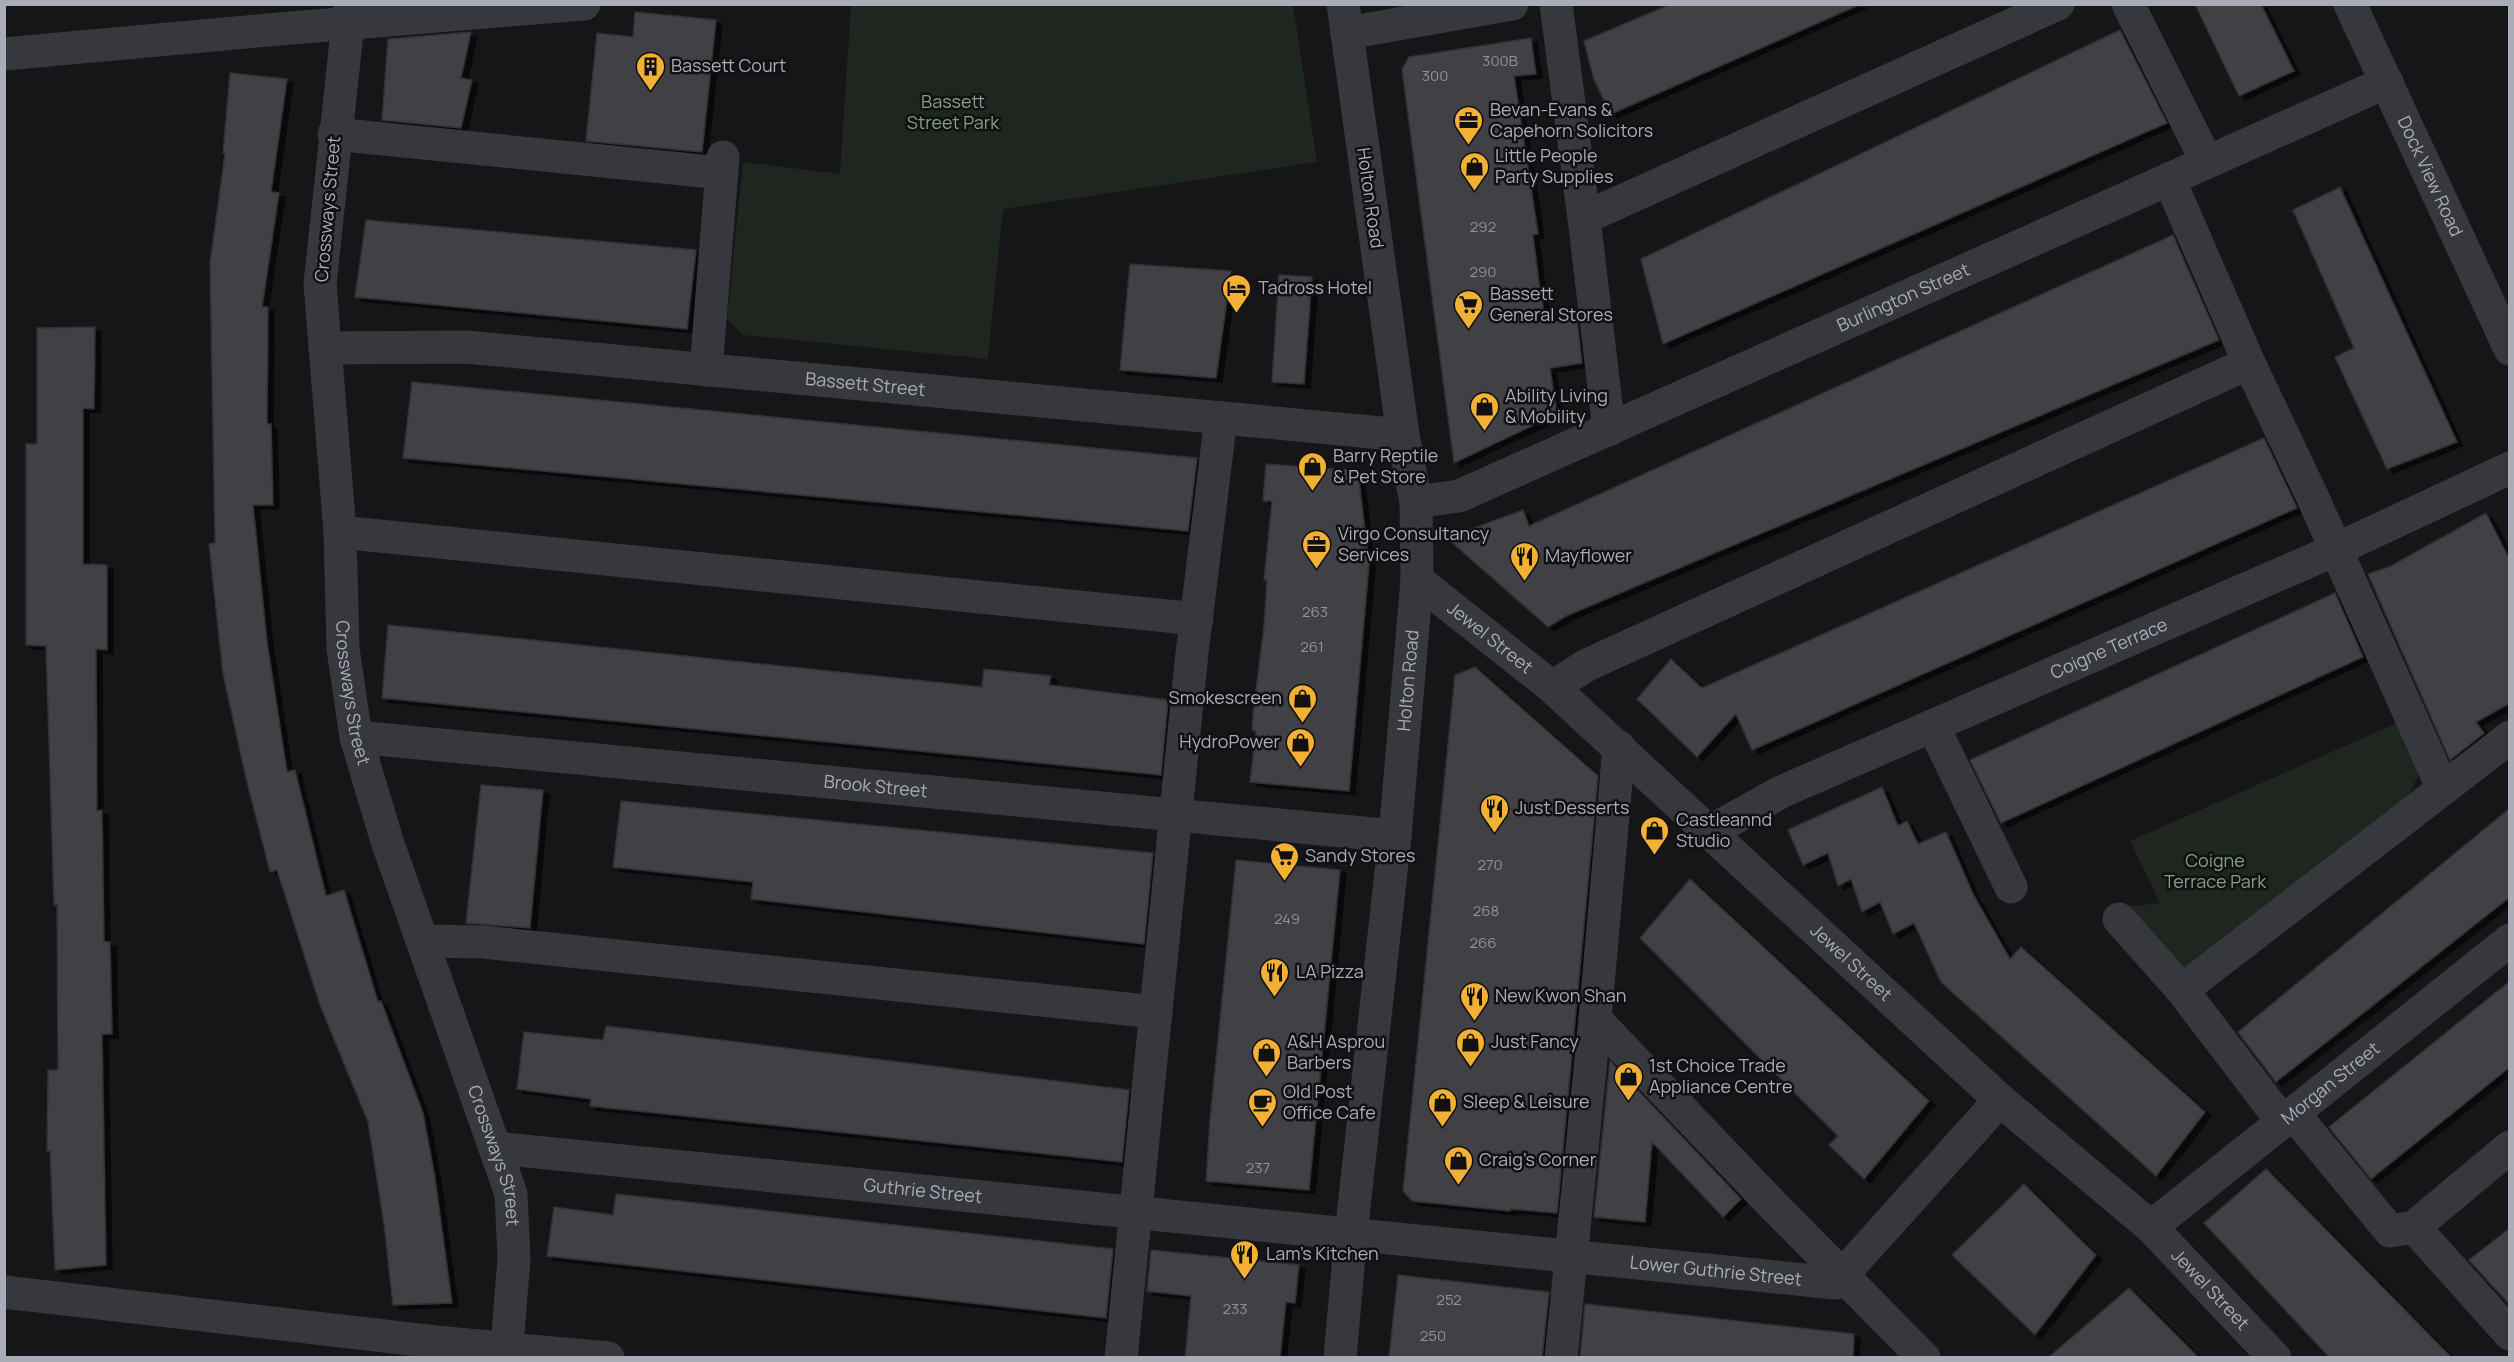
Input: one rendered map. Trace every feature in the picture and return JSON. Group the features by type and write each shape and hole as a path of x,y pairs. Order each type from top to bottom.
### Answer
{"street":[{"path":"4,54 349,14 584,4"},
{"path":"1345,19 1512,4"},
{"path":"1556,4 1609,430"},
{"path":"1584,218 2058,4"},
{"path":"2128,4 2207,162"},
{"name":"Dock View Road","path":"2350,4 2510,349"},
{"name":"Crossways Street","path":"349,14 334,134 320,284 340,532 343,649 356,737 387,841 512,1194 514,1259 506,1353"},
{"name":"Holton Road","path":"1340,1358 1351,1234 1395,836 1417,580 1416,502 1403,435 1345,19"},
{"name":"Burlington Street","path":"1416,502 1459,496 2387,82"},
{"path":"334,134 722,165 705,370"},
{"path":"2169,179 2249,363 2443,789"},
{"name":"Bassett Street","path":"325,348 466,347 1403,435"},
{"path":"1552,687 1587,665 2249,363"},
{"path":"1121,1358 1197,619 1221,418"},
{"name":"Coigne Terrace","path":"1711,831 1781,792 2335,550 2510,468"},
{"path":"340,532 1197,619"},
{"name":"Jewel Street","path":"1417,580 1552,687 1711,831 2000,1100 2151,1227 2275,1358"},
{"path":"1933,726 2012,887"},
{"name":"Brook Street","path":"356,737 1395,836"},
{"path":"2182,990 2510,737"},
{"path":"1561,1358 1595,1019 1619,747"},
{"path":"2119,919 2182,990 2288,1117 2390,1231 2414,1227 2510,1147"},
{"name":"Morgan Street","path":"2151,1227 2510,940"},
{"path":"423,941 483,942 1156,1012"},
{"path":"1595,1019 1924,1358"},
{"path":"1843,1276 2000,1100"},
{"name":"Guthrie Street","path":"496,1148 1351,1234"},
{"path":"2414,1227 2510,1334"},
{"name":"Lower Guthrie Street","path":"1351,1234 1834,1283 1843,1276"},
{"path":"4,1292 506,1353 608,1358"}],"green space":[{"name":"Bassett Street Park","path":"851,5 1293,5 1317,162 1003,209 988,359 743,335 727,320 743,162 840,174"},
{"name":"Coigne Terrace Park","path":"2397,723 2419,773 2410,794 2182,977 2123,907 2160,903 2130,841"}],"building":[{"path":"1671,4 1861,4 1611,114 1594,80 1584,41"},
{"path":"2195,4 2261,4 2294,71 2239,96"},
{"name":"Bassett Court","path":"635,12 716,20 702,152 586,141 597,33 633,37"},
{"path":"2120,30 2167,123 1663,344 1641,259"},
{"path":"471,32 461,78 472,80 461,128 382,120 388,39"},
{"path":"1531,38 1536,74 1514,76 1538,234 1533,235 1539,283 1546,323 1577,319 1582,363 1550,368 1557,414 1454,463 1402,69 1409,57"},
{"path":"230,73 287,79 271,192 279,193 262,307 268,307 267,424 271,424 273,505 253,505 267,642 287,772 295,770 326,896 344,890 378,1002 381,1001 423,1113 435,1178 452,1303 393,1305 384,1224 368,1122 320,1005 277,870 270,872 223,674 209,544 215,543 210,263 225,154 223,153"},
{"path":"2340,187 2457,442 2387,469 2335,357 2354,348 2293,210"},
{"path":"366,220 696,250 687,329 355,297"},
{"path":"2173,235 2219,340 1566,616 1548,627 1447,538 1523,510 1529,526"},
{"path":"1130,264 1231,271 1216,378 1120,370"},
{"path":"1279,275 1312,277 1304,384 1272,382"},
{"path":"95,327 94,409 83,408 83,564 107,565 107,650 96,649 97,811 102,810 104,942 110,942 112,1034 102,1034 106,1265 55,1270 50,1151 47,1151 48,1070 58,1070 57,905 54,905 46,646 26,645 26,444 37,444 37,328"},
{"path":"412,382 1197,458 1188,531 403,458"},
{"path":"2264,438 2297,508 1752,750 1736,714 1697,757 1637,699 1671,659 1702,688"},
{"path":"1266,464 1348,470 1359,481 1369,564 1349,791 1250,782 1256,731 1252,730 1264,626 1267,580 1264,580 1272,501 1263,501"},
{"path":"2486,513 2510,561 2510,703 2476,722 2484,733 2450,760 2368,574 2391,566"},
{"path":"2335,593 2363,657 2001,823 1970,760"},
{"path":"388,625 982,687 984,669 1051,676 1049,685 1168,700 1161,775 382,698"},
{"path":"1475,667 1598,776 1557,1213 1510,1209 1510,1211 1412,1201 1403,1191 1455,675"},
{"path":"481,785 543,790 530,928 466,923"},
{"path":"1882,787 1898,826 1907,821 1918,844 1946,832 1973,894 2010,959 2021,947 2205,1112 2156,1176 1941,982 1914,923 1893,934 1880,902 1862,912 1851,879 1838,886 1828,853 1803,865 1788,830"},
{"path":"621,801 1153,853 1144,944 751,899 753,882 613,867"},
{"path":"2510,808 2510,897 2276,1082 2238,1032"},
{"path":"1236,860 1340,870 1309,1190 1206,1181"},
{"path":"1690,879 1929,1101 1864,1179 1829,1145 1838,1136 1640,938"},
{"path":"2510,981 2510,1067 2371,1179 2329,1127"},
{"path":"606,1026 1129,1090 1122,1162 590,1106 591,1099 517,1089 524,1032 603,1040"},
{"name":"1st Choice Trade Appliance Centre","path":"1610,1061 1741,1199 1723,1217 1652,1142 1645,1222 1594,1217"},
{"path":"2266,1169 2452,1358 2330,1358 2204,1223"},
{"path":"2024,1184 2096,1255 2035,1335 1952,1255"},
{"path":"616,1194 1113,1249 1106,1318 547,1256 554,1207 613,1215"},
{"path":"2510,1228 2510,1305 2469,1260"},
{"path":"1151,1250 1299,1265 1295,1303 1286,1302 1280,1358 1185,1358 1191,1296 1147,1291"},
{"path":"1398,1275 1549,1292 1542,1358 1389,1358"},
{"path":"2129,1288 2199,1358 2048,1358"},
{"path":"1585,1304 1854,1334 1853,1358 1580,1358"}],"place":[{"name":"Bassett Court","path":"650,92"},
{"name":"Bevan-Evans & Capehorn Solicitors","path":"1469,146"},
{"name":"Little People Party Supplies","path":"1474,192"},
{"name":"Tadross Hotel","path":"1237,314"},
{"name":"Bassett General Stores","path":"1469,330"},
{"name":"Ability Living & Mobility","path":"1484,432"},
{"name":"Barry Reptile & Pet Store","path":"1312,492"},
{"name":"Virgo Consultancy Services","path":"1317,570"},
{"name":"Mayflower","path":"1524,582"},
{"name":"Smokescreen","path":"1303,724"},
{"name":"HydroPower","path":"1301,768"},
{"name":"Just Desserts","path":"1494,834"},
{"name":"Castleannd Studio","path":"1655,856"},
{"name":"Sandy Stores","path":"1284,882"},
{"name":"LA Pizza","path":"1275,998"},
{"name":"New Kwon Shan","path":"1474,1022"},
{"name":"Just Fancy","path":"1470,1068"},
{"name":"A&H Asprou Barbers","path":"1266,1078"},
{"name":"1st Choice Trade Appliance Centre","path":"1628,1102"},
{"name":"Old Post Office Cafe","path":"1262,1128"},
{"name":"Sleep & Leisure","path":"1442,1128"},
{"name":"Craig's Corner","path":"1458,1186"},
{"name":"Lam's Kitchen","path":"1245,1280"}]}
